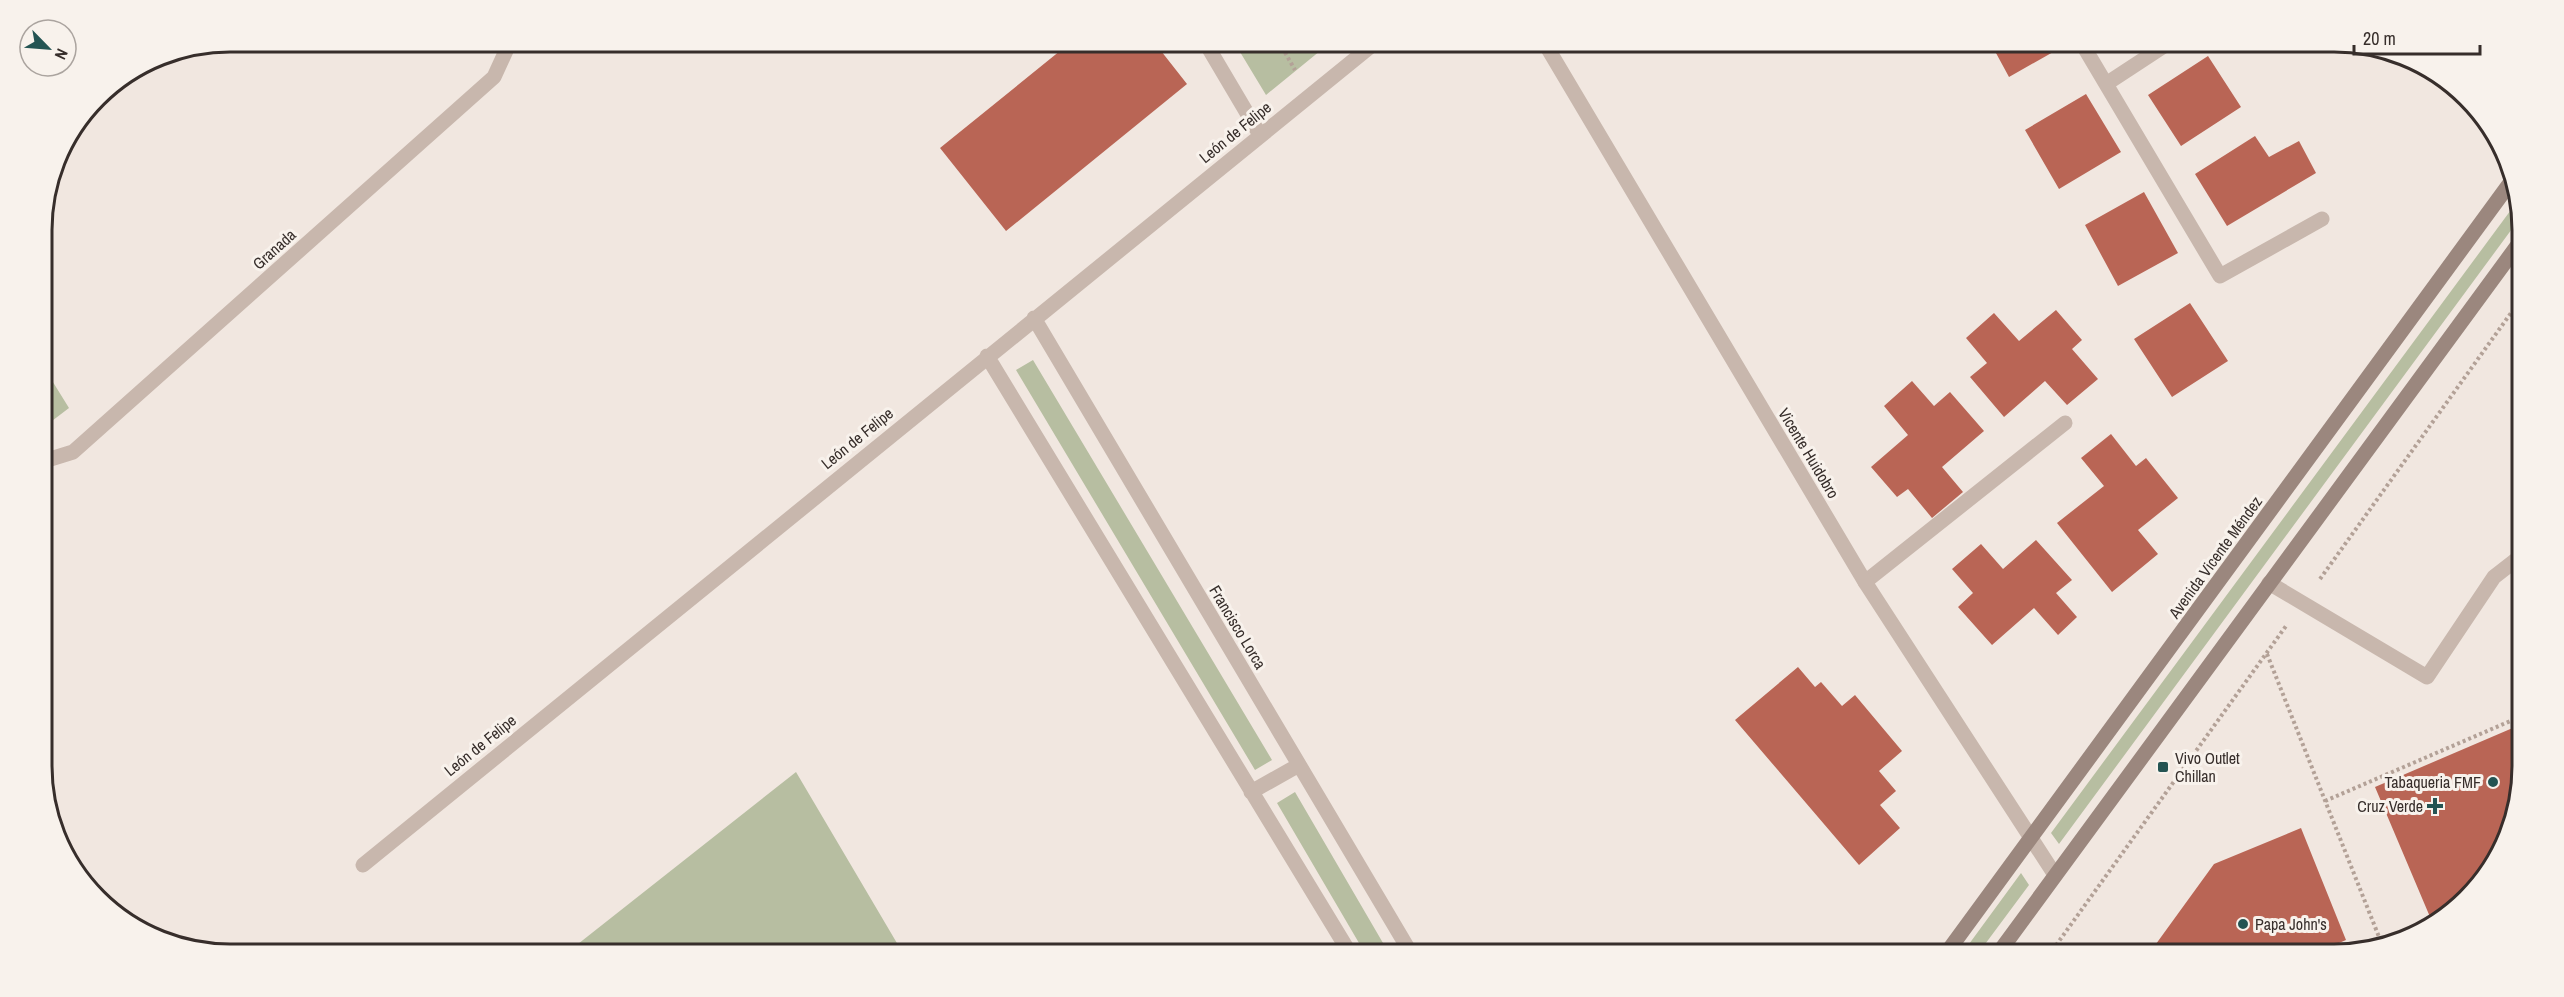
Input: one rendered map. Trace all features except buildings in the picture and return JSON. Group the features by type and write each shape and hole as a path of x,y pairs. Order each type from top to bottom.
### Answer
{"main road":[{"name":"Avenida Vicente Méndez","path":"1953,944 2506,190"},
{"path":"2005,944 2512,253"}],"street":[{"name":"León de Felipe","path":"363,865 1363,52"},
{"name":"Vicente Huidobro","path":"1550,52 1865,582 2055,875"},
{"path":"2087,52 2220,276 2322,219"},
{"path":"2106,84 2155,52"},
{"name":"Granada","path":"53,458 73,452 494,77 505,53"},
{"path":"1212,53 1260,135"},
{"name":"Francisco Lorca","path":"1034,318 1405,944"},
{"path":"987,356 1344,944"},
{"path":"1865,582 2065,423"},
{"path":"2269,583 2427,677 2494,577 2512,563"},
{"path":"1251,792 1299,765"}],"path":[{"path":"2266,653 2379,938"},
{"path":"2325,801 2512,720"}],"green space":[{"path":"1318,52 1266,95 1240,53"},
{"path":"2510,211 2512,229 2059,844 2051,833"},
{"path":"1033,360 1272,760 1255,770 1016,370"},
{"path":"53,382 69,408 53,420"},
{"path":"796,772 898,944 578,944"},
{"path":"1295,792 1384,944 1360,944 1277,803"},
{"path":"2021,873 2029,885 1985,944 1969,944"}],"place":[{"name":"Vivo Outlet Chillan","path":"2163,767"},
{"name":"Tabaqueria FMF","path":"2493,782"},
{"name":"Cruz Verde","path":"2435,806"},
{"name":"Papa John's","path":"2243,924"}]}
